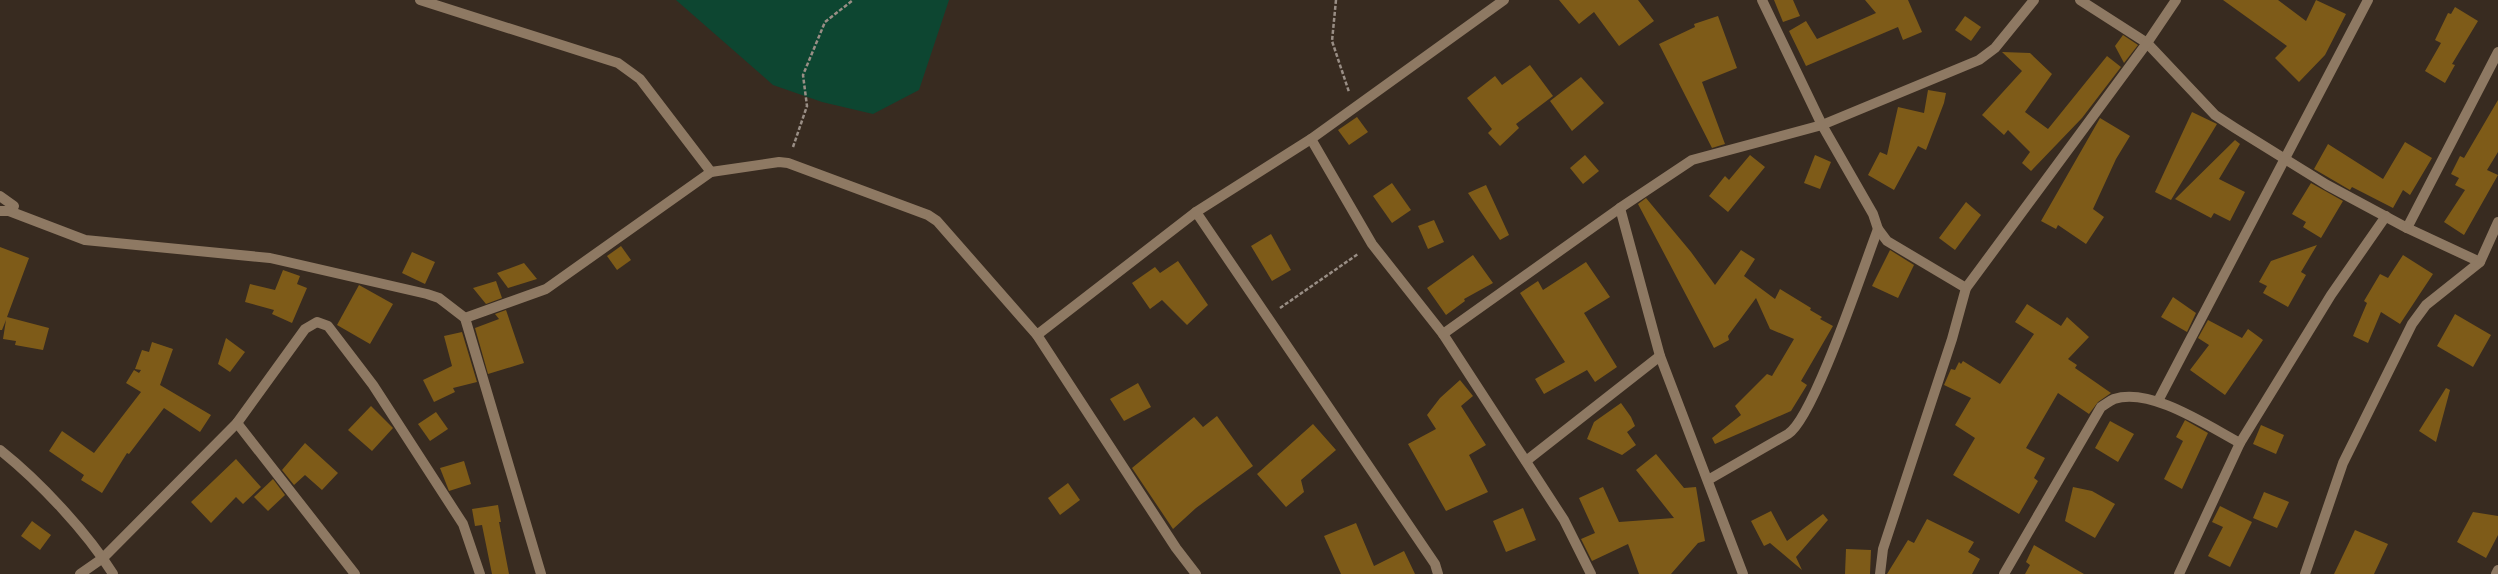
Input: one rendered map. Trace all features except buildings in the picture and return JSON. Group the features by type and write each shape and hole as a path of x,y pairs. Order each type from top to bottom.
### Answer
{"street":[{"path":"420,0 618,62 640,79 711,172"},
{"path":"1037,335 1196,212 1311,139 1504,0"},
{"path":"1762,0 1822,125 1873,214 1878,229 1887,241 1966,288"},
{"path":"1443,334 1620,208 1692,160 1822,125 1979,60 1995,48 2034,0"},
{"path":"2080,0 2147,43 2215,115 2284,160 2407,228 2480,262"},
{"path":"1880,574 1883,549 1952,339 1966,288 2147,43 2176,0"},
{"path":"2158,401 2368,0"},
{"path":"2407,228 2498,52"},
{"path":"1311,139 1372,244 1443,334 1564,520 1591,574"},
{"path":"465,318 546,289 711,172 772,162 788,163 928,215 937,221 1037,335 1176,548 1196,574"},
{"path":"0,196 14,206 4,211"},
{"path":"1620,208 1660,356 1743,574"},
{"path":"4,211 85,240 270,258 439,298 465,318 541,574"},
{"path":"1196,212 1269,316 1435,564 1438,574"},
{"path":"2179,574 2240,443 2331,295 2386,216"},
{"path":"2305,574 2343,462 2412,324 2426,305 2480,262 2498,222"},
{"path":"1708,480 1788,434 1798,424 1830,356 1878,229"},
{"path":"80,574 103,558 237,423 305,329 317,322 328,326 373,384 463,524 480,574"},
{"path":"1526,461 1660,356"},
{"path":"2004,574 2101,407 2114,399 2139,397 2158,401 2240,443"},
{"path":"237,423 355,574"},
{"path":"0,450 30,474 103,558 113,574"},
{"path":"2496,574 2498,570"}],"path":[{"path":"788,163 806,106 803,76 825,22 853,0"},
{"path":"1336,0 1332,41 1354,108"},
{"path":"1269,316 1372,244"}],"green space":[{"path":"676,0 949,0 919,90 873,114 822,102 773,85"}]}
